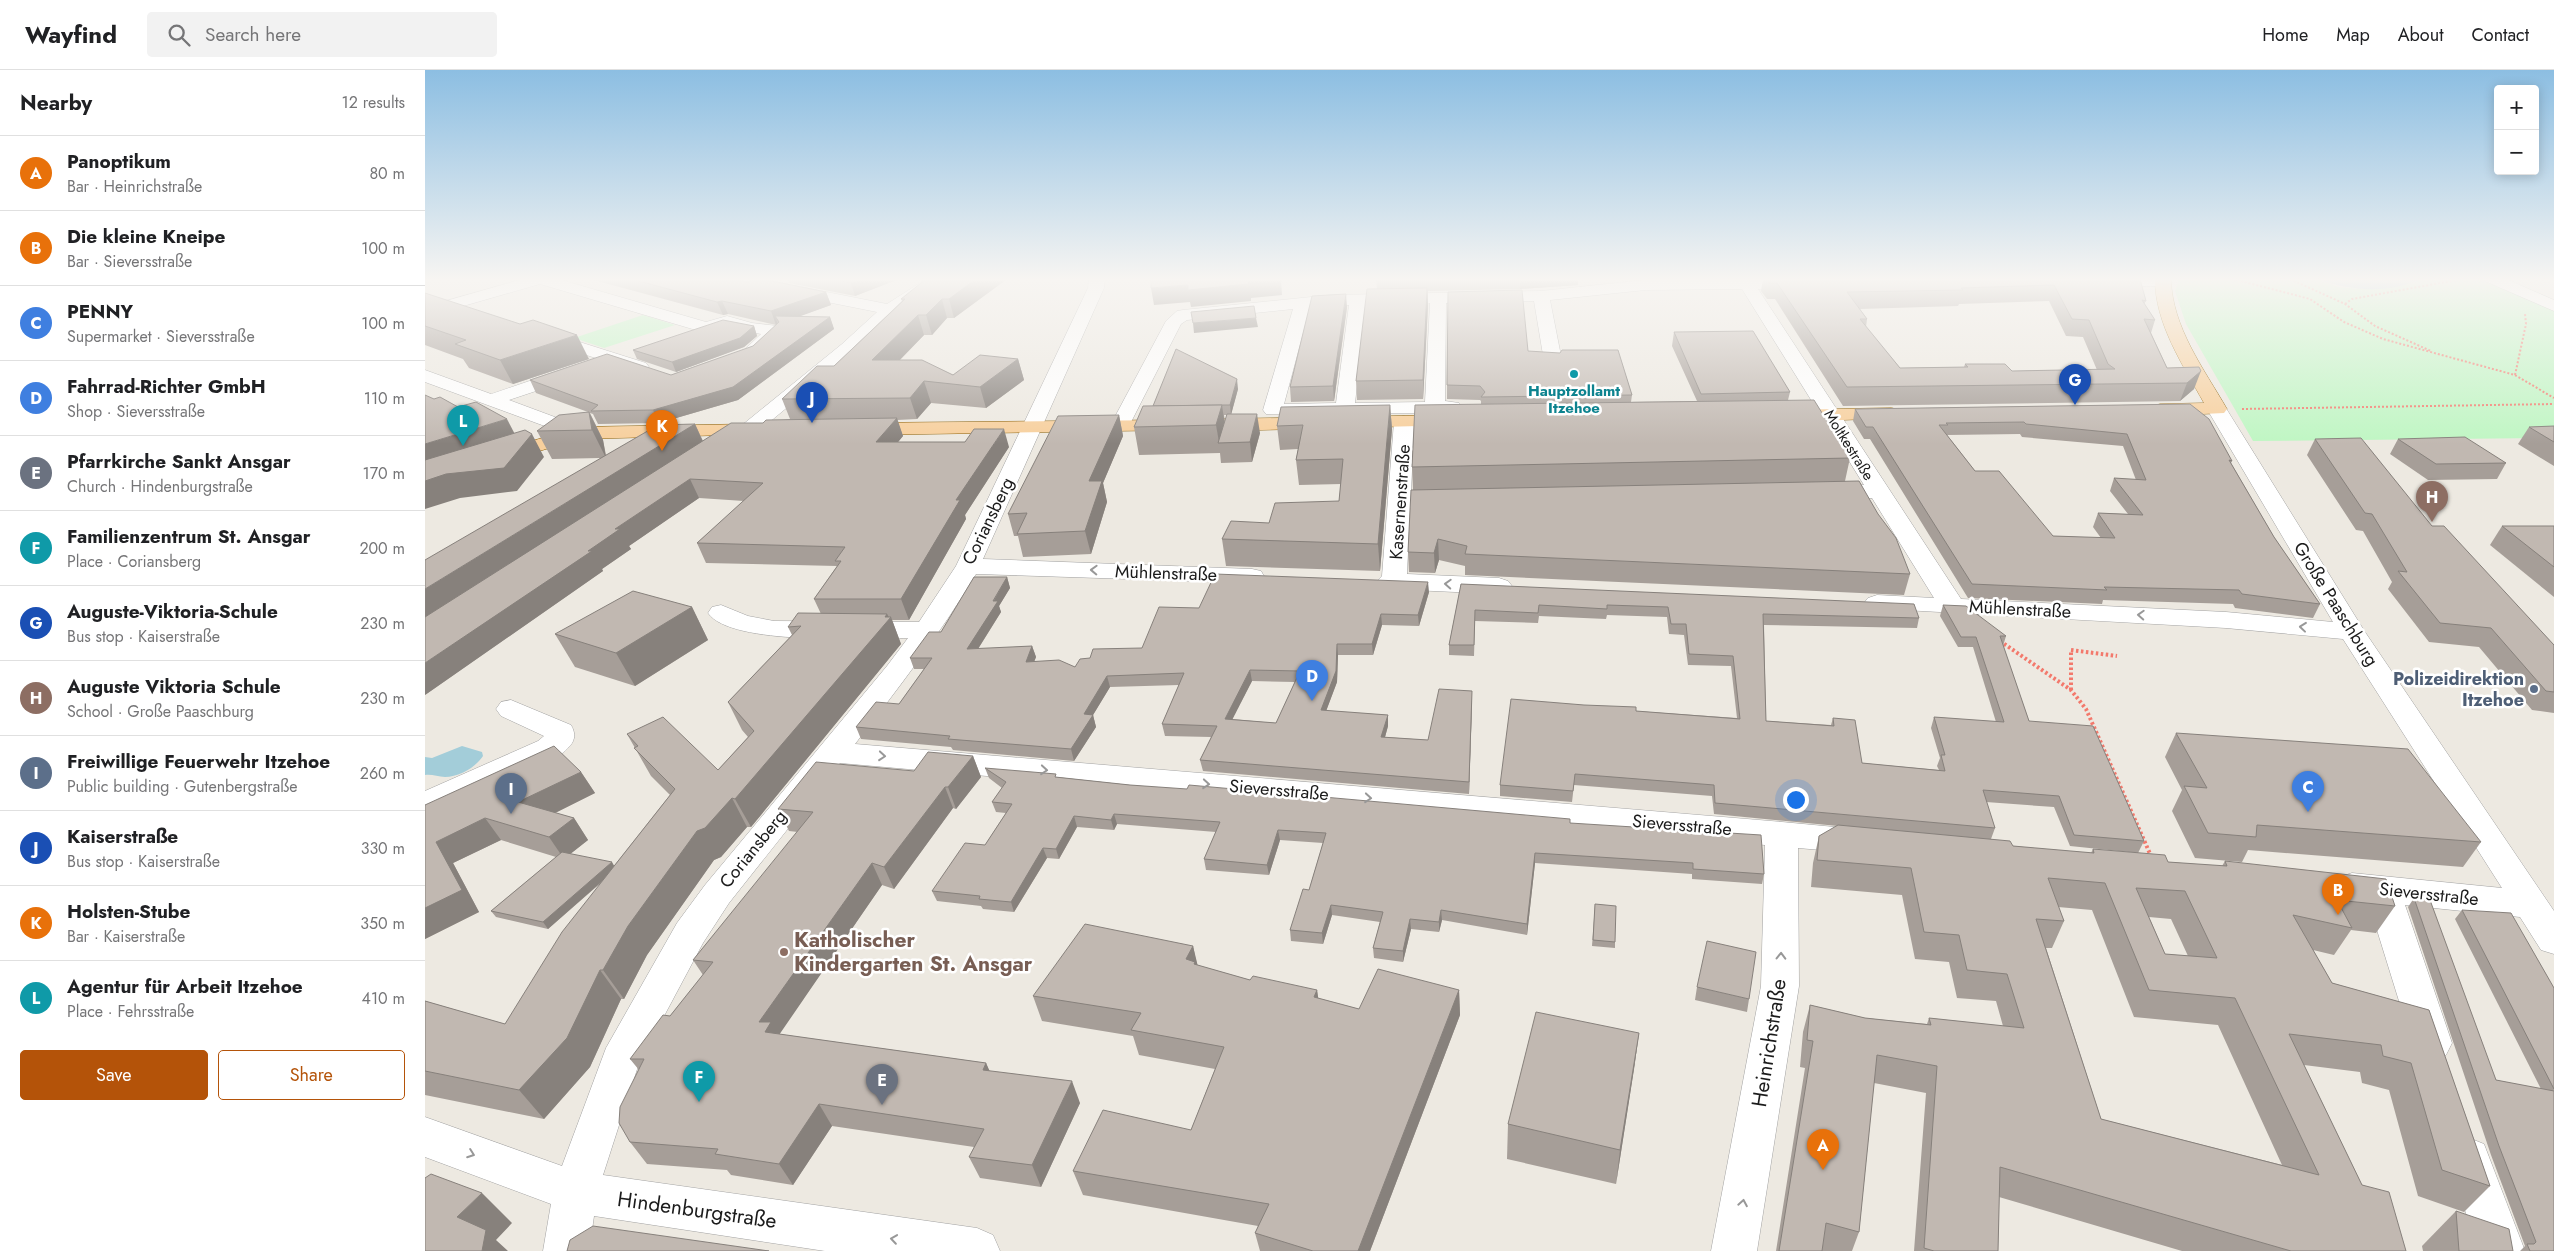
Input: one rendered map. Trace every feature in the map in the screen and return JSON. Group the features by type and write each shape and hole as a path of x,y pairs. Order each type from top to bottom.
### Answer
{"main road":[{"name":"Große Paaschburg","path":"2177,334 2217,409"},
{"path":"2140,410 2217,409"},
{"path":"847,429 1404,422 1473,414"},
{"path":"1762,416 1909,414"},
{"path":"482,462 580,433 777,430"}],"street":[{"path":"539,334 658,374"},
{"path":"679,337 688,334"},
{"path":"734,359 751,353 770,334"},
{"path":"706,452 744,430 804,386 863,334"},
{"name":"Coriansberg","path":"566,1251 575,1192 620,1060 690,933 717,894 897,672 968,566 1075,334"},
{"path":"1120,426 1168,334"},
{"path":"1294,334 1273,410 1435,407 1473,414"},
{"path":"1345,409 1354,334"},
{"path":"1435,407 1437,334"},
{"path":"1548,334 1553,361"},
{"name":"Moltkestraße","path":"1779,334 1951,606"},
{"path":"491,400 642,349"},
{"path":"425,376 580,433"},
{"name":"Große Paaschburg","path":"2217,409 2352,632 2554,940"},
{"name":"Kasernenstraße","path":"1394,581 1401,501 1404,422"},
{"path":"1810,492 1877,491"},
{"path":"1401,501 1469,500"},
{"name":"Mühlenstraße","path":"968,566 1275,577"},
{"path":"1364,580 1523,587"},
{"name":"Mühlenstraße","path":"1852,602 2226,620 2352,632"},
{"path":"721,612 741,622 774,629 926,630"},
{"path":"425,804 549,748 560,739 560,732 511,709"},
{"name":"Sieversstraße","path":"834,752 1881,843"},
{"name":"Heinrichstraße","path":"1734,1251 1780,986 1782,834"},
{"name":"Sieversstraße","path":"2324,883 2531,905"},
{"path":"2382,889 2442,1073"},
{"path":"2459,1128 2502,1251"},
{"name":"Hindenburgstraße","path":"425,1137 575,1192 977,1251"}],"path":[{"path":"2374,334 2432,353 2515,375 2554,398"},
{"path":"2392,334 2432,353"},
{"path":"2515,375 2524,334"},
{"path":"2217,409 2554,404"},
{"path":"1993,636 2071,690 2086,709 2153,860"},
{"path":"2071,690 2071,650 2084,650 2117,656"}],"green space":[{"path":"586,334 647,334 604,348 574,338"},
{"path":"2192,334 2554,334 2554,438 2253,441"}],"water":[{"path":"462,746 482,752 483,756 472,767 450,777 425,775 425,757 432,758"}],"building":[{"path":"449,334 577,335 500,360 455,344 466,340"},
{"path":"681,334 745,334 740,338 672,362 633,350"},
{"path":"766,334 806,334 733,387 653,410 591,411 598,405 530,380 607,354 671,375 753,346"},
{"path":"868,334 898,334 872,360 922,360 953,375 980,355 1018,359 980,387 924,381 910,398 782,399 817,366 834,366"},
{"path":"1303,334 1340,334 1333,386 1290,387"},
{"path":"1362,334 1425,334 1423,380 1356,381"},
{"path":"1448,334 1526,334 1528,351 1560,353 1562,350 1618,350 1632,395 1481,397 1485,392 1480,386 1447,385"},
{"path":"1675,334 1755,334 1790,392 1701,394"},
{"path":"1811,334 1872,334 1900,368 1968,367 1965,364 2005,364 2012,371 2115,369 2108,364 2095,334 2151,334 2167,368 2199,367 2201,371 2187,383 1847,387"},
{"path":"1176,349 1237,379 1230,405 1153,406"},
{"path":"425,395 434,399 440,397 458,407 476,402 507,419 425,444"},
{"path":"1814,400 1850,458 1412,467 1415,405"},
{"path":"2190,404 2209,419 2232,461 2229,460 2274,537 2320,604 2242,594 2239,590 2104,587 2107,590 1972,584 1873,427 1866,427 1855,409","holes":["2024,422 2026,424 2127,434 2146,480 2114,478 2143,515 2098,513 2115,538 2053,536 1999,471 1975,471 1939,425 1948,425 1946,423"]},
{"path":"1222,405 1216,425 1134,427 1143,406"},
{"path":"1390,405 1378,544 1222,539 1231,521 1269,523 1275,503 1339,501 1343,459 1296,460 1303,425 1277,426 1281,407"},
{"path":"589,412 592,430 537,431 559,415"},
{"path":"1227,414 1257,414 1250,442 1218,443"},
{"path":"1119,415 1089,481 1102,481 1085,531 1017,534 1027,513 1008,514 1058,416"},
{"path":"897,418 876,442 965,442 974,429 1004,429 956,500 960,500 901,599 814,599 841,561 835,561 845,547 697,543 763,483 690,479 615,529 620,529 588,551 592,551 425,663 425,617 731,423 763,423 766,420"},
{"path":"695,424 425,589 425,560 658,425"},
{"path":"2554,426 2554,442 2529,427"},
{"path":"525,430 532,434 504,468 446,474 425,481 425,460"},
{"path":"2465,437 2506,463 2436,464 2398,439"},
{"path":"2361,438 2432,526 2444,526 2554,645 2554,692 2546,691 2491,628 2440,623 2398,571 2407,572 2372,514 2365,513 2315,439"},
{"path":"1859,481 1878,514 1896,538 1910,574 1465,554 1467,546 1438,539 1434,553 1408,552 1411,490"},
{"path":"2502,526 2554,526 2554,567"},
{"path":"1215,574 1428,582 1418,615 1381,614 1372,644 1337,644 1336,671 1321,710 1388,715 1381,737 1428,740 1439,689 1472,691 1469,782 1200,760 1217,726 1162,724 1184,673 1107,676 1084,714 1093,715 1071,749 948,739 950,736 856,727 876,702 899,704 932,658 910,658 929,632 941,632 974,577 1007,577 993,601 998,601 967,649 1032,646 1026,662 1059,660 1075,667 1080,659 1090,658 1093,649 1142,648 1159,607 1199,608","holes":["1250,670 1300,671 1276,723 1225,719"]},
{"path":"1461,584 1914,604 1919,618 1763,614 1766,721 1834,726 1833,718 1855,720 1862,763 1945,771 1941,755 1945,755 1934,717 2004,722 1976,637 1961,637 1943,605 1966,606 2006,636 2000,636 2029,721 2093,726 2144,841 2074,835 2059,796 1983,790 1995,828 1715,803 1714,785 1575,774 1573,791 1500,785 1511,699 1636,707 1636,711 1740,719 1733,656 1689,654 1686,624 1671,624 1668,607 1607,605 1607,609 1539,605 1538,613 1475,610 1474,645 1449,645"},
{"path":"633,591 692,607 616,653 555,634"},
{"path":"798,613 887,614 885,617 891,617 735,799 732,798 705,828 697,831 628,926 603,970 600,970 567,1038 519,1090 425,1071 425,1001 505,1024 562,932 675,789 634,748 638,746 627,734 663,717 718,770 754,731 728,702 801,626 788,627"},
{"path":"2176,733 2408,749 2481,842 2257,825 2256,837 2208,833 2184,786 2207,788"},
{"path":"554,746 581,772 518,802 574,818 549,837 485,818 436,842 462,890 425,908 425,805"},
{"path":"928,752 973,756 948,787 945,787 884,867 872,863 759,1022 771,1022 765,1032 986,1063 983,1070 1072,1081 1032,1165 969,1157 984,1129 819,1104 779,1164 715,1154 718,1149 630,1142 619,1123 620,1107 644,1059 630,1059 663,1015 670,1016 713,962 693,960 813,812 778,809 816,762 914,771"},
{"path":"985,768 1056,774 1055,777 1130,785 1187,789 1189,785 1570,819 1570,823 1761,835 1764,874 1693,869 1693,863 1535,853 1527,924 1441,910 1439,922 1410,919 1403,951 1373,948 1383,912 1331,905 1322,933 1290,930 1303,889 1309,890 1326,833 1278,830 1267,865 1204,859 1220,822 1114,814 1111,820 1074,816 1056,849 1043,848 1011,902 979,899 980,896 932,891 965,843 985,845 1012,804 992,802 1006,782"},
{"path":"1838,825 2010,841 2013,846 2094,853 2093,849 2165,855 2168,862 2227,866 2225,861 2386,879 2395,906 2337,900 2352,928 2293,915 2332,983 2429,1010 2490,1186 2442,1170 2411,1063 2383,1056 2381,1045 2289,1034 2362,1185 2389,1192 2406,1251 2291,1251 2000,1167 1998,1251 1934,1251 1924,1248 1937,1066 1877,1055 1859,1232 1826,1223 1822,1251 1779,1251 1813,1041 1807,1040 1810,1005 1865,1018 1931,1025 1929,1018 2024,1028 2007,974 1967,970 1959,935 1924,932 1911,868 1817,860 1819,836","holes":["2048,878 2105,883 2149,990 2235,998 2319,1175 2101,1119 2036,919 2064,921","2136,888 2185,891 2217,958 2165,954"]},
{"path":"562,852 612,862 543,922 491,911"},
{"path":"2414,898 2430,900 2496,1080 2554,1091 2554,1251 2530,1251 2527,1244 2534,1244 2536,1242 2499,1146"},
{"path":"1595,904 1616,906 1615,942 1593,940"},
{"path":"2462,910 2511,913 2554,988 2554,1089"},
{"path":"1085,924 1193,946 1186,959 1195,962 1194,964 1250,980 1253,976 1317,990 1314,997 1359,1009 1378,969 1459,990 1358,1251 1313,1251 1255,1233 1269,1204 1073,1171 1103,1110 1191,1130 1224,1047 1131,1030 1141,1013 1033,996"},
{"path":"1707,941 1756,952 1749,999 1697,987"},
{"path":"1536,1012 1639,1033 1620,1150 1508,1124"},
{"path":"431,1174 482,1193 457,1217 486,1230 482,1251 425,1251 425,1178"},
{"path":"2456,1211 2509,1229 2513,1251 2459,1251"},
{"path":"593,1226 769,1251 567,1251 570,1240"}],"place":[{"name":"Hauptzollamt Itzehoe","path":"1574,374"},
{"name":"Auguste-Viktoria-Schule","path":"2075,405"},
{"name":"Kaiserstraße","path":"812,423"},
{"name":"Agentur für Arbeit Itzehoe","path":"463,446"},
{"name":"Holsten-Stube","path":"662,451"},
{"name":"Auguste Viktoria Schule","path":"2432,522"},
{"name":"Polizeidirektion Itzehoe","path":"2534,689"},
{"name":"Fahrrad-Richter GmbH","path":"1312,701"},
{"name":"PENNY","path":"2308,812"},
{"name":"Freiwillige Feuerwehr Itzehoe","path":"511,814"},
{"name":"Die kleine Kneipe","path":"2338,915"},
{"name":"Katholischer Kindergarten St. Ansgar","path":"784,952"},
{"name":"Familienzentrum St. Ansgar","path":"699,1102"},
{"name":"Pfarrkirche Sankt Ansgar","path":"882,1105"},
{"name":"Panoptikum","path":"1823,1170"}]}
